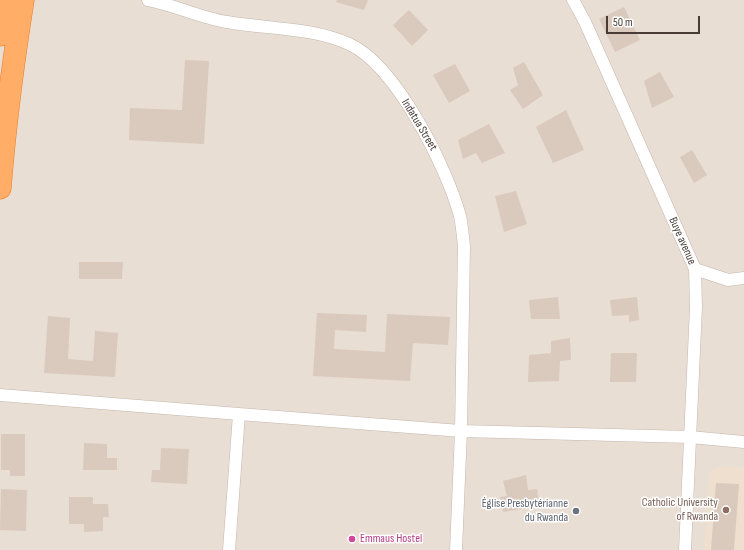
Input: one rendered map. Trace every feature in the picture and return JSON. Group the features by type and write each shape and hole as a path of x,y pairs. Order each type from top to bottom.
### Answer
{"highway":[{"path":"0,35 4,0"},
{"path":"0,188 8,94 23,0"}],"street":[{"name":"Indatua Street","path":"148,0 225,22 330,38 350,44 374,63 395,85 439,158 460,217 464,246 461,431 456,550"},
{"name":"Buye avenue","path":"573,0 585,22 695,269 696,307 685,550"},
{"path":"695,269 728,280 744,278"},
{"path":"0,395 461,431 690,437 744,442"},
{"path":"229,550 239,414"}],"shaded area":[{"path":"0,0 744,0 744,550 0,550"},
{"name":"Catholic University of Rwanda","path":"720,466 744,467 744,550 704,550 710,471"}],"building":[{"path":"337,0 368,0 364,10 336,2"},
{"path":"624,7 640,40 615,52 599,19"},
{"path":"409,10 428,30 412,46 393,25"},
{"path":"185,60 209,61 204,144 129,140 130,108 182,110"},
{"path":"524,62 543,95 523,109 510,90 518,85 513,68"},
{"path":"455,64 470,91 449,103 433,75"},
{"path":"660,72 674,97 652,108 644,81"},
{"path":"566,110 584,150 553,163 536,127"},
{"path":"489,124 505,153 482,163 476,153 463,159 458,140"},
{"path":"692,150 707,175 694,183 680,157"},
{"path":"516,191 527,224 504,232 495,196"},
{"path":"79,262 123,262 122,279 79,279"},
{"path":"558,297 560,319 531,319 529,300"},
{"path":"637,297 639,320 629,322 629,315 612,316 610,300"},
{"path":"317,313 367,315 366,332 335,330 334,349 385,352 387,314 450,317 448,345 413,343 410,381 313,376"},
{"path":"48,316 70,318 68,359 93,361 95,331 118,333 115,377 44,373"},
{"path":"570,338 571,360 560,361 559,381 528,382 529,355 551,353 551,341"},
{"path":"611,353 637,353 636,382 610,382"},
{"path":"1,434 25,434 25,476 10,476 10,470 1,470"},
{"path":"84,443 107,444 107,458 117,458 117,470 83,470"},
{"path":"161,448 189,449 187,484 151,482 152,470 160,470"},
{"path":"526,475 528,490 537,489 539,506 503,512 500,497 507,496 503,481"},
{"path":"716,483 739,484 734,550 711,550"},
{"path":"1,489 27,490 26,531 0,530"},
{"path":"69,497 93,497 93,504 108,504 109,517 103,517 103,531 84,532 84,524 69,524"}],"place":[{"name":"Catholic University of Rwanda","path":"726,510"},
{"name":"Église Presbytérianne du Rwanda","path":"576,511"},
{"name":"Emmaus Hostel","path":"352,539"}]}
